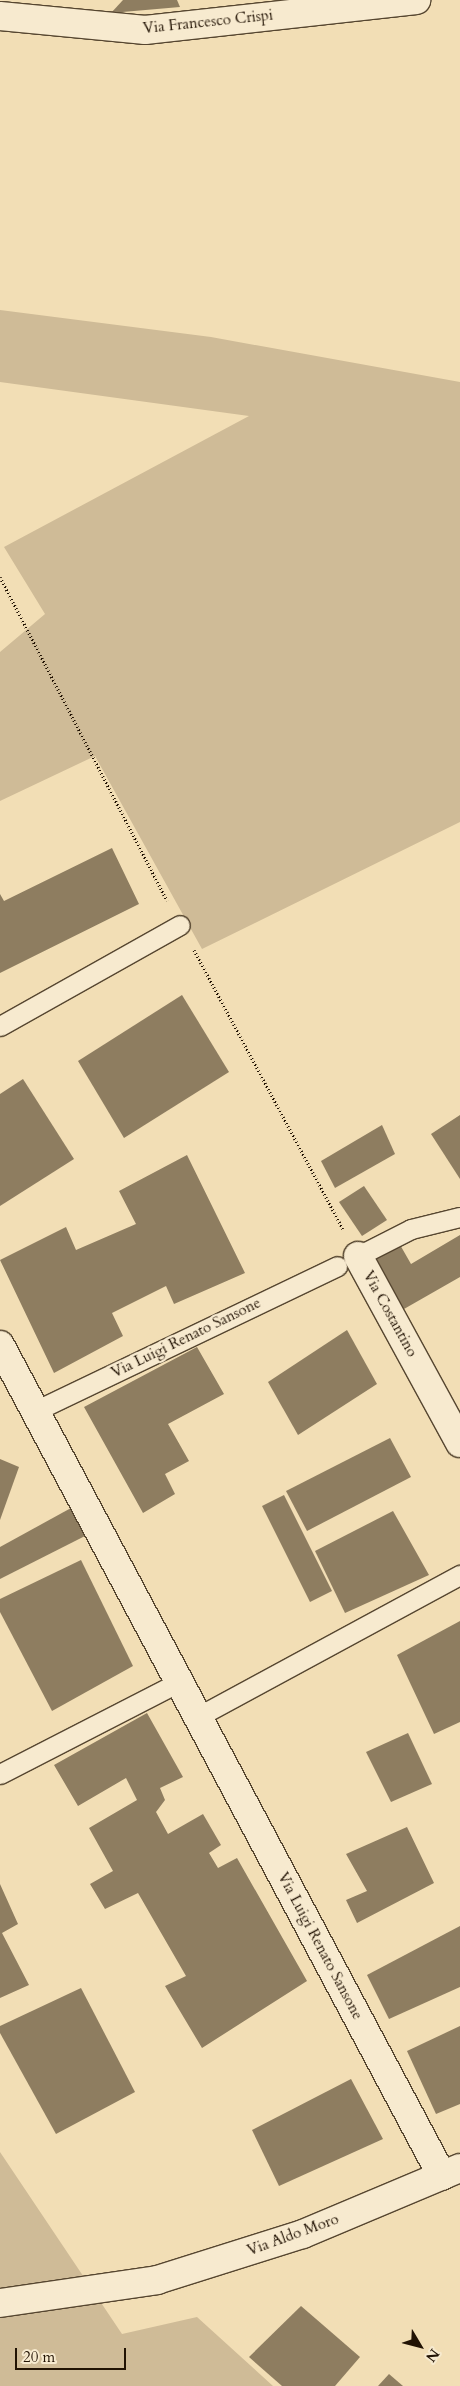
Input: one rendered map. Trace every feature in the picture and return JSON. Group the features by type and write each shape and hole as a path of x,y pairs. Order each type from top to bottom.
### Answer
{"street":[{"name":"Via Francesco Crispi","path":"0,16 145,30 416,0"},
{"name":"Via Costantino","path":"348,1261 460,1443"},
{"name":"Via Luigi Renato Sansone","path":"0,1345 199,1716 451,2172"},
{"name":"Via Aldo Moro","path":"0,2302 120,2287 157,2280 303,2234 451,2172"}],"lane":[{"path":"0,1026 180,925"},
{"name":"Via Costantino","path":"348,1261 411,1229 460,1217"},
{"name":"Via Luigi Renato Sansone","path":"35,1411 348,1261"},
{"path":"199,1716 460,1575"},
{"path":"0,1774 181,1681"}],"shaded area":[{"path":"0,310 211,337 460,382 460,822 202,949 95,756 0,801 0,652 45,614 4,547 249,416 0,382"},
{"path":"0,2152 122,2334 197,2317 273,2386 0,2386"}],"building":[{"path":"123,0 177,0 180,7 111,13"},
{"path":"112,848 139,904 0,973 0,894 4,901"},
{"path":"182,995 229,1072 124,1138 78,1061"},
{"path":"23,1079 74,1159 0,1206 0,1094"},
{"path":"460,1115 460,1179 431,1134"},
{"path":"382,1125 395,1154 335,1188 321,1161"},
{"path":"187,1155 245,1273 174,1304 166,1286 112,1313 123,1336 54,1373 0,1260 66,1227 76,1250 136,1224 119,1191"},
{"path":"364,1186 387,1220 362,1236 339,1202"},
{"path":"460,1235 460,1277 404,1309 375,1256 399,1243 411,1264"},
{"path":"347,1330 377,1384 298,1435 268,1382"},
{"path":"197,1347 224,1394 168,1424 189,1461 165,1474 175,1494 143,1513 84,1407"},
{"path":"390,1438 411,1477 307,1531 286,1491"},
{"path":"0,1459 19,1467 0,1520"},
{"path":"284,1495 332,1591 310,1602 262,1506"},
{"path":"71,1508 85,1536 0,1579 0,1547"},
{"path":"393,1511 429,1575 345,1613 315,1551"},
{"path":"81,1560 133,1666 52,1711 0,1612 0,1599"},
{"path":"460,1621 460,1722 434,1734 397,1655"},
{"path":"147,1713 183,1777 160,1788 165,1800 156,1812 168,1834 203,1814 221,1845 209,1853 218,1868 237,1858 307,1981 202,2048 165,1986 186,1976 138,1893 105,1909 90,1884 113,1871 89,1828 137,1800 126,1778 78,1806 54,1765"},
{"path":"408,1733 432,1784 391,1802 366,1752"},
{"path":"407,1827 434,1883 357,1923 346,1900 367,1891 346,1854"},
{"path":"0,1884 18,1924 2,1933 29,1985 0,1998"},
{"path":"460,1926 460,1987 389,2019 367,1975"},
{"path":"81,1988 135,2092 56,2134 0,2033 0,2026"},
{"path":"460,2026 460,2104 436,2114 407,2051"},
{"path":"351,2079 383,2139 279,2186 252,2130"},
{"path":"301,2306 360,2357 335,2386 282,2386 249,2357"},
{"path":"389,2374 403,2386 378,2386"}]}
